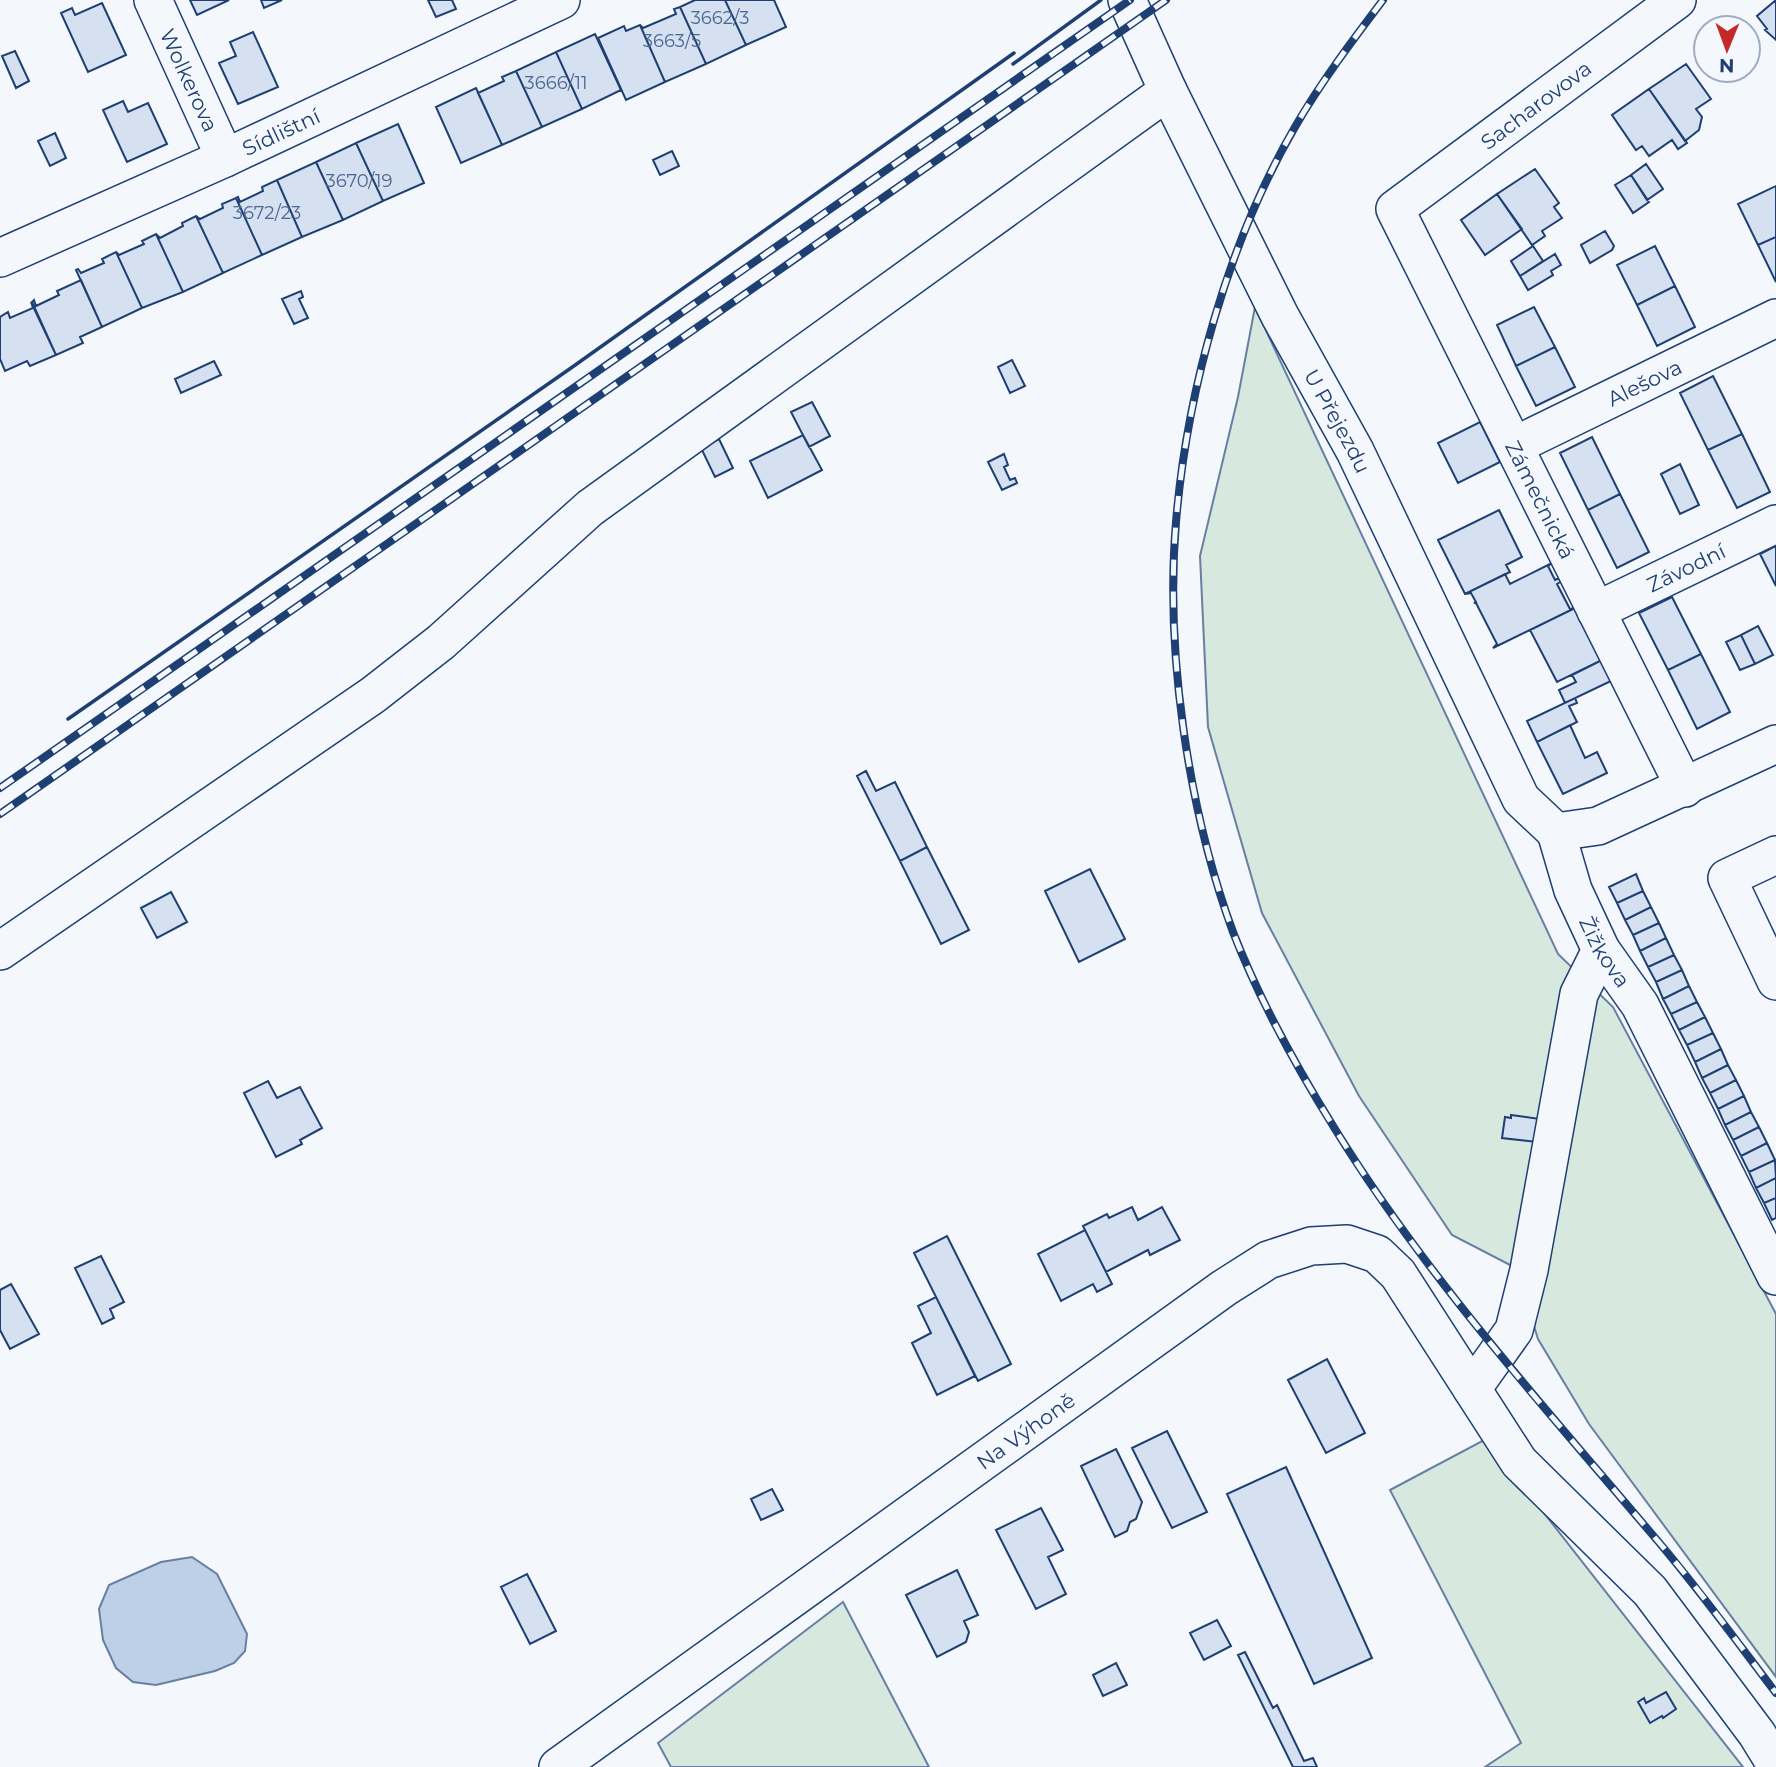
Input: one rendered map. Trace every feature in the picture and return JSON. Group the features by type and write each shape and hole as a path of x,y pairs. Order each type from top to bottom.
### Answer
{"street":[{"name":"Wolkerova","path":"153,0 225,158"},
{"name":"Sídlištní","path":"0,258 225,158 524,8 561,0"},
{"name":"U Přejezdu","path":"1128,0 1168,91 1280,316 1355,451 1521,799 1556,832"},
{"name":"Sacharovova","path":"1395,209 1677,0"},
{"path":"0,951 373,695 441,642 590,508 1168,91"},
{"name":"Zámečnická","path":"1395,209 1685,788"},
{"name":"Alešova","path":"1514,446 1776,318"},
{"name":"Závodní","path":"1597,611 1776,524"},
{"path":"1556,832 1598,826 1776,744"},
{"name":"Žižkova","path":"1556,832 1573,890 1601,950 1640,1006 1776,1276"},
{"path":"1776,855 1727,878 1776,981"},
{"path":"1472,1389 1514,1330 1529,1270 1579,994 1601,950"},
{"name":"Na Výhoně","path":"558,1767 1223,1288 1268,1261 1311,1246 1347,1244 1377,1254 1398,1274 1519,1462 1650,1591 1757,1734 1776,1765"}],"shaded area":[{"path":"1255,307 1558,954 1613,1007 1776,1314 1776,1677 1589,1424 1538,1339 1516,1268 1452,1235 1359,1096 1262,913 1208,727 1200,556 1238,397"},
{"path":"1486,1439 1743,1767 1485,1767 1521,1743 1390,1490"},
{"path":"843,1602 929,1767 671,1767 658,1743"}],"water":[{"path":"192,1557 217,1574 247,1634 245,1651 234,1663 215,1671 156,1685 133,1682 116,1668 103,1640 99,1609 109,1585 161,1562"}],"building":[{"path":"190,0 229,0 197,15"},
{"path":"261,0 282,0 264,8"},
{"path":"428,0 452,0 456,9 436,17"},
{"path":"695,0 725,0 746,45 706,64 680,7"},
{"path":"725,0 774,0 786,27 746,45"},
{"path":"1776,0 1776,40 1765,30 1767,29 1762,22 1762,14 1759,14"},
{"path":"102,3 126,55 88,72 61,13 72,8 75,15"},
{"path":"680,7 706,64 665,82 640,25 643,28 676,14 674,9"},
{"path":"640,25 665,82 626,100 598,38 624,26 626,31"},
{"path":"253,32 278,87 238,104 219,63 236,56 230,42"},
{"path":"595,34 621,90 582,109 556,52"},
{"path":"15,51 29,81 16,88 2,56"},
{"path":"556,52 582,109 542,127 516,71"},
{"path":"1686,64 1692,72 1692,84 1700,84 1711,99 1696,109 1702,117 1699,130 1685,141 1649,89"},
{"path":"516,71 542,127 502,145 478,93 504,81 502,77"},
{"path":"476,88 502,145 461,163 436,107"},
{"path":"1649,89 1687,143 1678,149 1672,140 1649,156 1642,146 1636,150 1612,115"},
{"path":"123,101 128,112 148,103 167,144 127,162 103,110"},
{"path":"398,124 424,183 383,201 356,143"},
{"path":"55,133 66,158 50,166 38,141"},
{"path":"356,143 383,201 343,220 316,162"},
{"path":"672,151 679,166 660,175 653,160"},
{"path":"316,162 343,220 302,237 277,180"},
{"path":"1646,164 1663,189 1647,200 1631,175"},
{"path":"1535,169 1559,203 1554,207 1562,218 1542,231 1545,236 1532,245 1497,194"},
{"path":"1631,175 1649,202 1633,213 1615,185"},
{"path":"277,180 302,237 262,255 236,198 238,197 240,202 263,191 262,187"},
{"path":"1776,186 1776,237 1758,245 1738,204"},
{"path":"1497,194 1522,229 1485,255 1461,220"},
{"path":"236,198 262,255 223,273 196,216 200,219"},
{"path":"196,216 223,273 183,292 156,234 160,238"},
{"path":"1605,231 1614,246 1612,250 1590,263 1581,245"},
{"path":"156,234 183,292 142,308 116,252 119,255 144,244 142,241"},
{"path":"1776,237 1776,282 1758,245"},
{"path":"1533,246 1543,261 1520,276 1511,261"},
{"path":"1655,246 1675,286 1637,305 1617,265"},
{"path":"116,252 142,308 102,327 76,270 81,273 104,263 102,259"},
{"path":"1555,254 1561,265 1551,271 1553,275 1528,290 1520,276"},
{"path":"81,280 102,327 80,337 83,343 56,355 32,302 34,300 36,306 59,295 57,291"},
{"path":"1675,286 1695,327 1657,346 1637,305"},
{"path":"301,291 303,297 299,299 308,318 294,324 282,299"},
{"path":"31,302 56,355 30,366 27,361 5,371 0,359 0,317 8,312 10,318 33,308"},
{"path":"1534,307 1555,347 1516,366 1497,325"},
{"path":"1555,347 1575,387 1536,406 1516,366"},
{"path":"1012,360 1025,386 1010,393 998,367"},
{"path":"214,361 221,375 181,393 175,379"},
{"path":"1713,376 1742,434 1708,450 1680,393"},
{"path":"812,402 830,436 809,447 791,412"},
{"path":"1480,422 1500,462 1458,483 1438,443"},
{"path":"1742,434 1770,492 1737,508 1708,450"},
{"path":"803,435 822,470 768,498 750,461"},
{"path":"1592,437 1620,494 1588,510 1560,453"},
{"path":"719,439 733,468 715,477 701,448"},
{"path":"1004,454 1008,465 1004,467 1010,480 1015,478 1017,483 1002,490 988,462"},
{"path":"1680,464 1699,505 1680,514 1661,474"},
{"path":"1620,494 1649,552 1617,568 1588,510"},
{"path":"1499,510 1522,557 1506,565 1510,572 1465,594 1438,540"},
{"path":"1776,546 1776,586 1760,554"},
{"path":"1552,563 1548,566 1555,580 1560,578 1562,581 1557,584 1570,609 1575,608 1493,648 1497,644 1474,603 1476,602 1471,593 1465,594 1505,574 1510,584"},
{"path":"1672,597 1701,654 1668,670 1639,613"},
{"path":"1575,608 1602,660 1557,682 1530,630"},
{"path":"1758,626 1773,655 1755,664 1741,635"},
{"path":"1741,635 1755,664 1740,670 1726,642"},
{"path":"1701,654 1730,712 1697,729 1668,670"},
{"path":"1602,660 1613,680 1565,703 1559,690 1576,682 1572,675"},
{"path":"1575,698 1577,703 1569,706 1577,722 1537,742 1527,721"},
{"path":"1570,725 1585,758 1597,752 1607,773 1563,794 1537,742"},
{"path":"866,771 876,791 895,782 927,847 900,861 857,776"},
{"path":"927,847 969,930 941,944 900,861"},
{"path":"1090,869 1125,939 1079,962 1045,891"},
{"path":"1636,874 1643,891 1617,903 1609,887"},
{"path":"1643,891 1651,907 1625,920 1617,903"},
{"path":"171,892 187,922 157,938 141,908"},
{"path":"1651,907 1659,923 1633,935 1625,920"},
{"path":"1659,923 1666,938 1640,951 1633,935"},
{"path":"1666,938 1674,955 1648,967 1640,951"},
{"path":"1674,955 1682,970 1656,982 1648,967"},
{"path":"1682,970 1689,986 1663,999 1656,982"},
{"path":"1689,986 1697,1002 1671,1014 1663,999"},
{"path":"1697,1002 1705,1017 1679,1030 1671,1014"},
{"path":"1705,1017 1713,1033 1687,1045 1679,1030"},
{"path":"1713,1033 1721,1049 1695,1062 1687,1045"},
{"path":"1721,1049 1728,1065 1702,1078 1695,1062"},
{"path":"1728,1065 1736,1080 1710,1093 1702,1078"},
{"path":"1736,1080 1744,1096 1718,1109 1710,1093"},
{"path":"268,1081 277,1098 300,1087 322,1128 300,1140 302,1144 276,1157 244,1093"},
{"path":"1744,1096 1751,1112 1725,1125 1718,1109"},
{"path":"1751,1112 1759,1127 1733,1140 1725,1125"},
{"path":"1511,1115 1540,1119 1537,1142 1502,1138 1505,1117 1511,1118"},
{"path":"1759,1127 1767,1143 1741,1156 1733,1140"},
{"path":"1767,1143 1775,1160 1749,1172 1741,1156"},
{"path":"1775,1160 1776,1178 1756,1188 1749,1172"},
{"path":"1776,1178 1776,1198 1764,1203 1756,1188"},
{"path":"1776,1198 1776,1218 1772,1220 1764,1203"},
{"path":"1132,1207 1138,1220 1162,1207 1180,1240 1150,1255 1148,1250 1106,1272 1083,1226 1107,1214 1109,1218"},
{"path":"1085,1230 1112,1284 1097,1292 1093,1284 1061,1301 1038,1254"},
{"path":"947,1236 1011,1364 978,1381 914,1253"},
{"path":"101,1256 124,1302 110,1309 114,1318 102,1324 75,1268"},
{"path":"11,1284 39,1334 10,1349 0,1330 0,1290"},
{"path":"936,1297 975,1376 937,1395 912,1343 931,1333 918,1306"},
{"path":"1327,1359 1365,1433 1326,1453 1288,1380"},
{"path":"1167,1431 1207,1512 1172,1528 1132,1448"},
{"path":"1116,1449 1142,1502 1136,1519 1130,1522 1127,1531 1115,1537 1081,1466"},
{"path":"1286,1467 1372,1658 1314,1684 1227,1494"},
{"path":"772,1489 783,1510 761,1520 751,1499"},
{"path":"1041,1508 1063,1550 1048,1557 1066,1594 1036,1609 996,1530"},
{"path":"957,1570 978,1615 964,1621 969,1632 966,1642 937,1657 906,1595"},
{"path":"527,1574 556,1631 530,1644 501,1587"},
{"path":"1217,1620 1231,1646 1204,1660 1190,1633"},
{"path":"1245,1652 1273,1708 1277,1705 1304,1761 1313,1758 1317,1767 1293,1767 1238,1655"},
{"path":"1116,1663 1127,1685 1103,1696 1093,1675"},
{"path":"1666,1692 1676,1709 1650,1723 1638,1702 1644,1698 1646,1703"}],"railway":[{"path":"0,788 1130,0"},
{"path":"0,814 1166,0"},
{"path":"1383,0 1315,94 1271,172 1231,268 1201,369 1182,472 1173,572 1177,676 1192,783 1204,835 1233,932 1255,982 1307,1082 1370,1183 1446,1287 1526,1387 1667,1552 1776,1693"}],"wall":[{"path":"1013,64 1101,0"},
{"path":"68,719 571,368 1014,53"}]}
